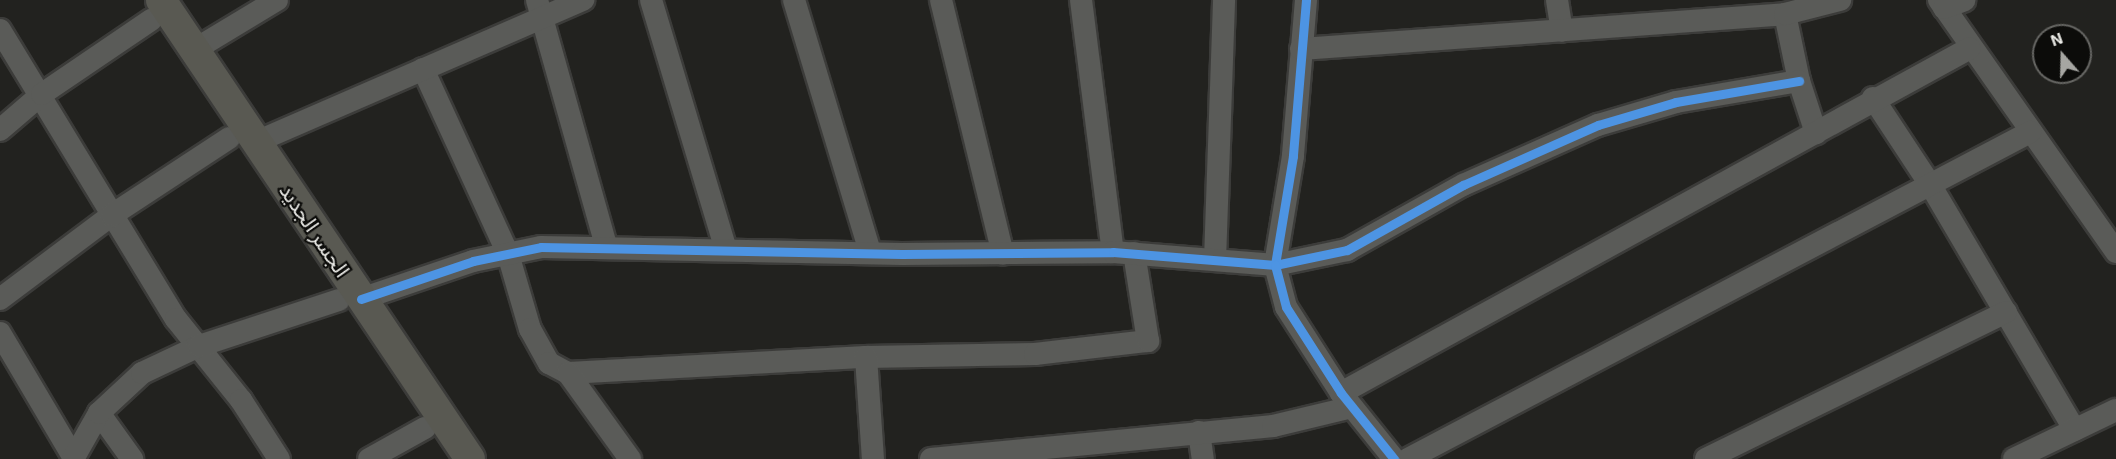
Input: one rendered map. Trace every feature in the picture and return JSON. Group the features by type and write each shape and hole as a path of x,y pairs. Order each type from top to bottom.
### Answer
{"main road":[{"name":"الجسر الجديد","path":"150,7 194,50 243,140"},
{"name":"الجسر الجديد","path":"150,7 243,140 350,300 470,459"},
{"name":"الجسر الجديد","path":"350,300 425,428 446,459"}],"street":[{"path":"194,50 277,0"},
{"path":"0,299 112,215 243,140 423,69 539,8 583,0"},
{"path":"651,0 726,250"},
{"path":"794,0 870,252"},
{"path":"941,0 1003,254"},
{"path":"568,373 866,357 1035,354 1148,341 1124,253 1081,0"},
{"path":"1215,260 1224,0"},
{"path":"1306,0 1293,156 1275,265 1286,307 1347,400 1394,459"},
{"path":"1557,0 1562,31"},
{"path":"1301,49 1785,14 1840,0"},
{"path":"1965,0 1941,4 2116,252"},
{"path":"0,130 150,7"},
{"path":"539,8 606,246"},
{"path":"1785,14 1799,81 1816,133"},
{"path":"0,30 42,94 176,320 199,346 279,459"},
{"path":"931,459 1047,452 1199,432 1273,426 1347,400 1816,133 1873,98 1970,48"},
{"path":"423,69 508,254 530,329 549,363 568,373 630,459"},
{"path":"74,458 99,413 142,373 199,346 472,261 541,248 606,246 1003,254 1124,253 1275,265 1347,250 1463,185 1598,125 1676,102 1799,81"},
{"path":"1873,98 1931,186 2075,430"},
{"path":"1408,459 2030,132"},
{"path":"1706,459 2006,312"},
{"path":"0,333 74,458"},
{"path":"866,357 873,459"},
{"path":"2014,459 2116,410"},
{"path":"99,413 132,459"},
{"path":"369,459 425,428"},
{"path":"1199,432 1203,459"}],"cycle path":[{"path":"1306,0 1293,156 1275,265 1347,250 1463,185 1598,125 1676,102 1799,81"},
{"path":"361,299 473,261 541,247 902,254 1113,252 1275,265 1286,307 1341,393 1394,459"}]}
